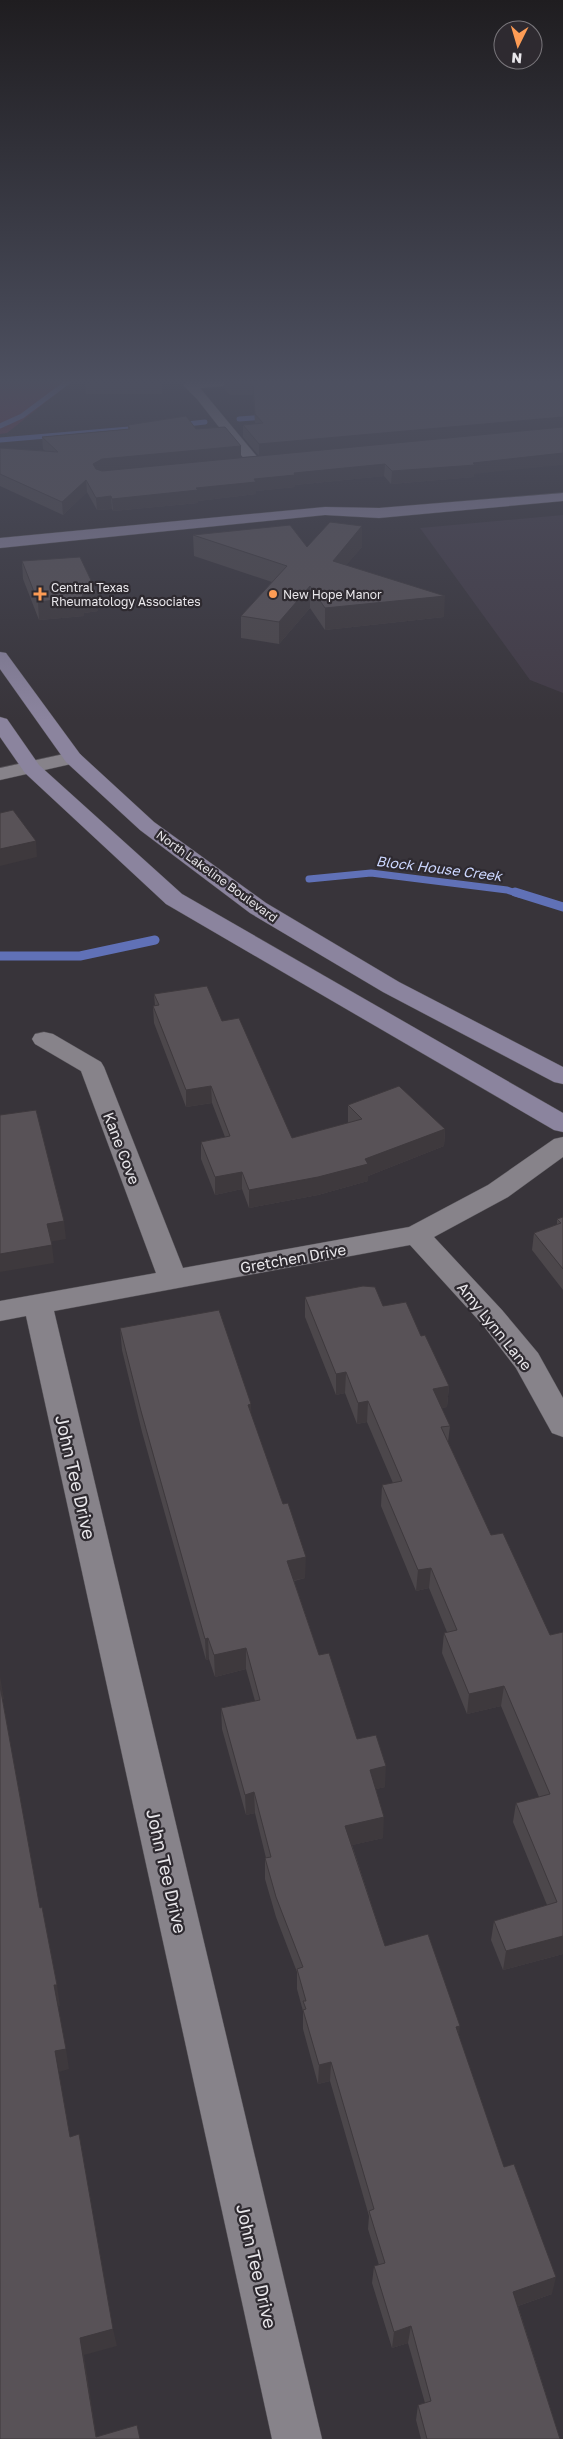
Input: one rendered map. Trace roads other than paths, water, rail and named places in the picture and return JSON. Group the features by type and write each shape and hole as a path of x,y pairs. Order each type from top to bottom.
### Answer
{"main road":[{"path":"0,543 325,511 379,513 563,497"},
{"path":"0,558 336,524 379,513"},
{"name":"North Lakeline Boulevard","path":"0,657 73,758 147,826 258,908 391,987 563,1077"},
{"path":"0,723 32,769 174,899 563,1124"}],"street":[{"path":"0,774 32,769 73,758"},
{"name":"Kane Cove","path":"44,1039 92,1068 173,1280"},
{"name":"Gretchen Drive","path":"0,1311 416,1235 498,1190 563,1145"},
{"name":"Amy Lynn Lane","path":"416,1235 492,1317 527,1361 563,1425"},
{"name":"John Tee Drive","path":"38,1304 297,2439"}],"waterway":[{"name":"Block House Creek","path":"309,879 371,873 507,890 519,894"},
{"name":"Block House Creek","path":"515,892 563,907"},
{"name":"Block House Creek","path":"0,956 80,956 155,940"}],"place":[{"name":"Central Texas Rheumatology Associates","path":"40,594"},
{"name":"New Hope Manor","path":"273,594"}]}
